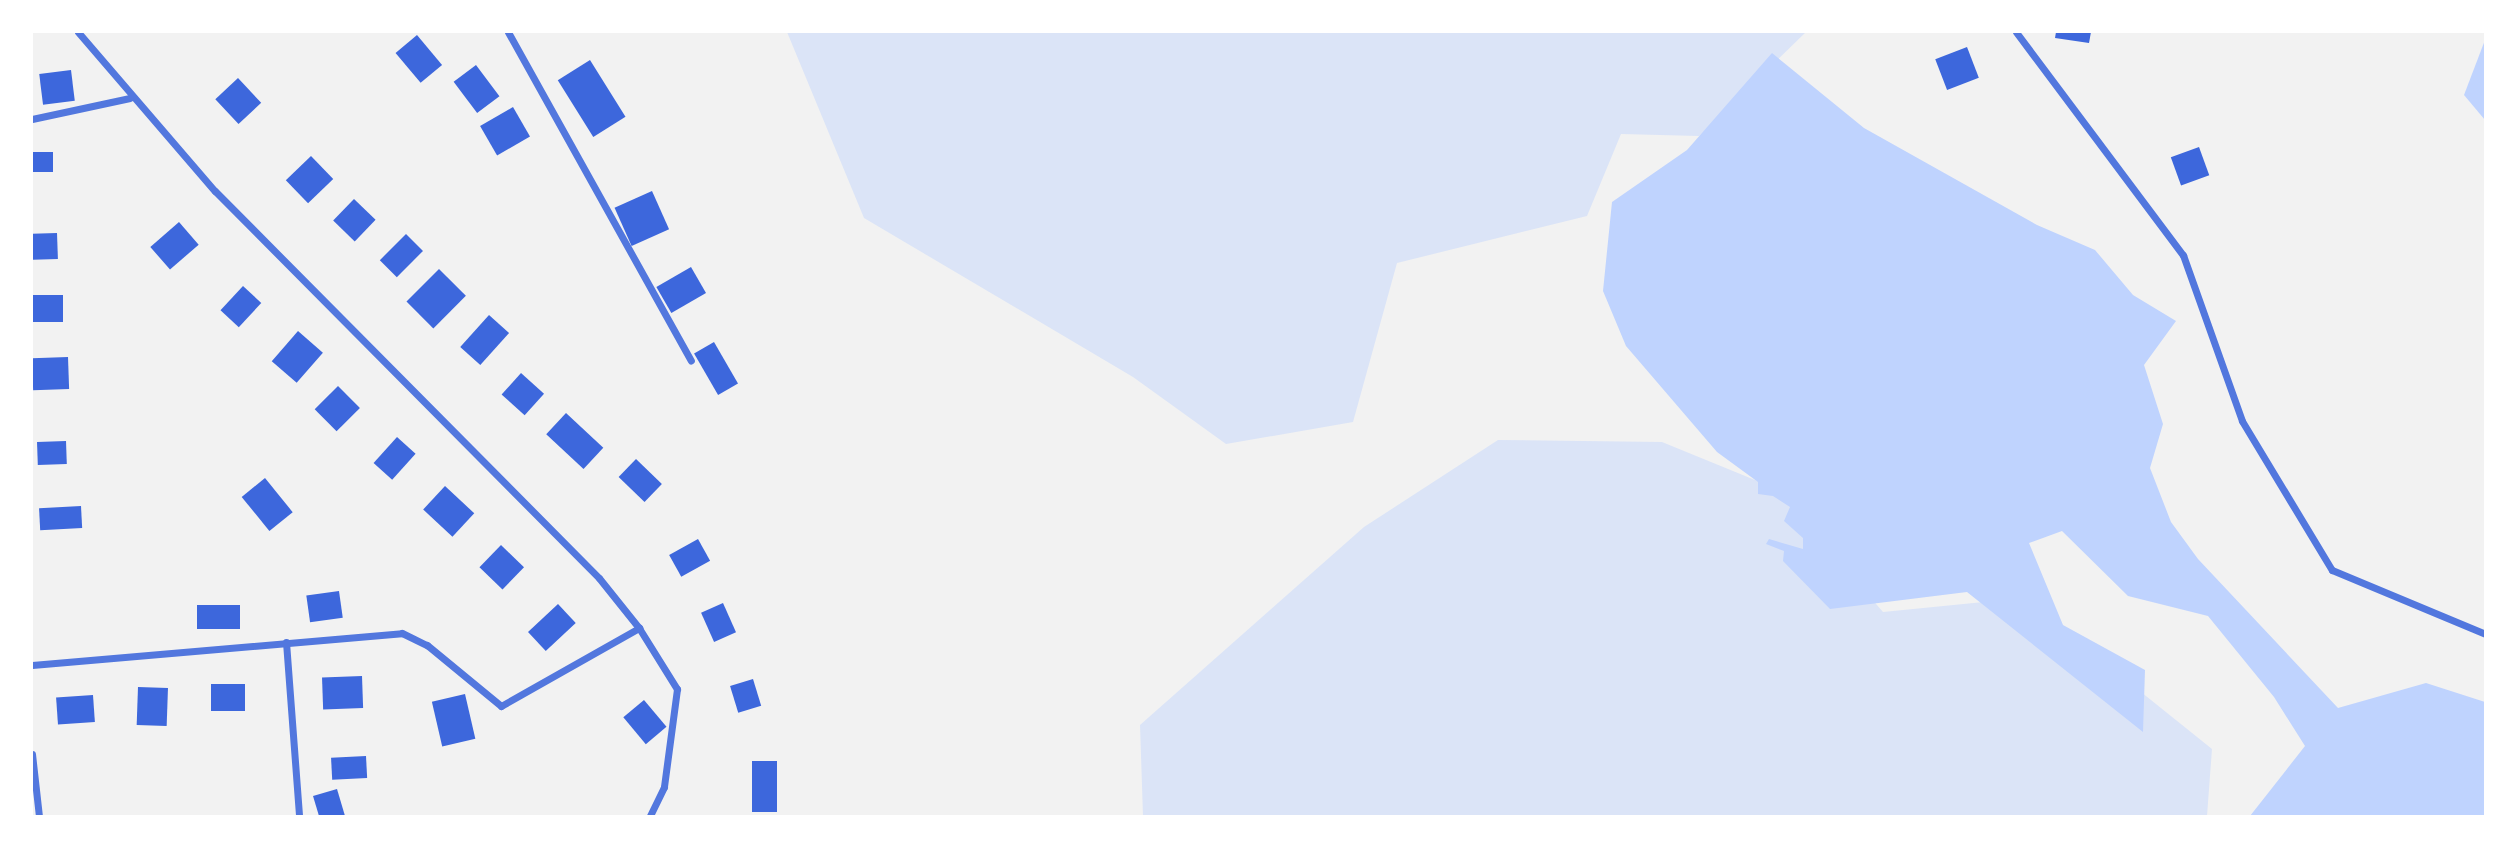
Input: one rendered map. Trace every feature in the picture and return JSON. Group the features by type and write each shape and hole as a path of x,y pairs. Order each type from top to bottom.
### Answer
{"street":[{"path":"78,32 131,98 215,191 599,578 639,628 677,689 664,787 650,817"},
{"path":"508,32 691,361"},
{"path":"2016,32 2183,254 2242,421 2332,570 2486,634"},
{"path":"32,119 131,98"},
{"path":"32,664 402,633 428,645 501,706 639,628"},
{"path":"286,642 299,817"},
{"path":"32,754 39,817"}],"shaded area":[{"path":"787,32 1806,32 1699,136 1621,134 1587,216 1397,263 1353,422 1226,444 1133,377 864,218"},
{"path":"1498,440 1662,442 1777,489 1883,612 2024,598 2212,749 2207,816 1143,816 1140,725 1364,527"}],"water":[{"path":"2485,40 2485,120 2464,95"},
{"path":"1772,53 1864,128 2037,225 2095,250 2133,295 2176,321 2144,365 2163,424 2150,468 2171,522 2198,559 2338,708 2426,683 2485,702 2485,816 2250,816 2305,746 2274,697 2208,616 2128,596 2062,531 2029,543 2063,625 2145,670 2143,732 1967,592 1830,609 1783,561 1784,551 1766,544 1769,539 1803,549 1803,538 1784,521 1790,507 1773,496 1758,494 1758,482 1717,452 1626,346 1603,291 1612,202 1687,150"}],"building":[{"path":"2056,32 2091,32 2089,43 2055,38"},
{"path":"417,35 442,65 421,83 396,53"},
{"path":"1967,47 1979,78 1947,90 1935,59"},
{"path":"590,60 626,117 593,137 558,80"},
{"path":"476,65 499,96 477,113 454,82"},
{"path":"71,70 75,101 43,105 39,74"},
{"path":"238,78 261,103 239,124 215,99"},
{"path":"513,107 530,136 497,155 480,126"},
{"path":"2199,147 2209,175 2181,185 2171,157"},
{"path":"32,152 53,152 53,172 32,172"},
{"path":"311,156 333,179 308,203 286,180"},
{"path":"652,191 669,229 632,246 615,208"},
{"path":"354,199 376,220 355,241 333,221"},
{"path":"179,222 199,245 170,270 150,247"},
{"path":"57,233 58,259 33,260 32,234"},
{"path":"406,234 423,251 397,277 380,260"},
{"path":"691,267 706,293 671,313 656,287"},
{"path":"439,269 466,296 433,328 406,302"},
{"path":"243,286 261,303 239,327 220,310"},
{"path":"32,295 63,295 63,322 32,322"},
{"path":"489,315 509,333 480,365 460,347"},
{"path":"298,331 323,353 297,383 272,361"},
{"path":"714,342 738,384 718,395 694,354"},
{"path":"68,357 69,389 33,390 32,358"},
{"path":"521,373 544,394 525,415 502,395"},
{"path":"338,386 360,408 337,431 315,409"},
{"path":"566,413 603,448 584,469 546,434"},
{"path":"397,437 416,454 392,480 374,463"},
{"path":"66,441 67,464 38,465 37,442"},
{"path":"636,459 662,484 645,502 619,477"},
{"path":"265,478 293,512 269,531 242,497"},
{"path":"445,486 474,513 452,537 423,509"},
{"path":"81,506 82,528 40,530 39,508"},
{"path":"698,539 710,561 681,577 669,555"},
{"path":"501,545 524,567 502,590 479,567"},
{"path":"339,591 343,618 310,622 306,596"},
{"path":"723,603 736,632 714,642 701,613"},
{"path":"558,604 576,623 546,651 528,632"},
{"path":"197,605 240,605 240,629 197,629"},
{"path":"362,676 363,708 323,709 322,677"},
{"path":"753,679 761,706 738,713 730,686"},
{"path":"211,684 245,684 245,711 211,711"},
{"path":"138,687 168,688 167,726 137,725"},
{"path":"465,694 475,739 442,746 432,702"},
{"path":"93,695 95,722 58,725 56,698"},
{"path":"644,700 666,727 646,744 623,717"},
{"path":"366,756 367,778 332,780 331,758"},
{"path":"752,761 777,761 777,812 752,812"},
{"path":"337,789 345,816 319,816 313,796"}]}
